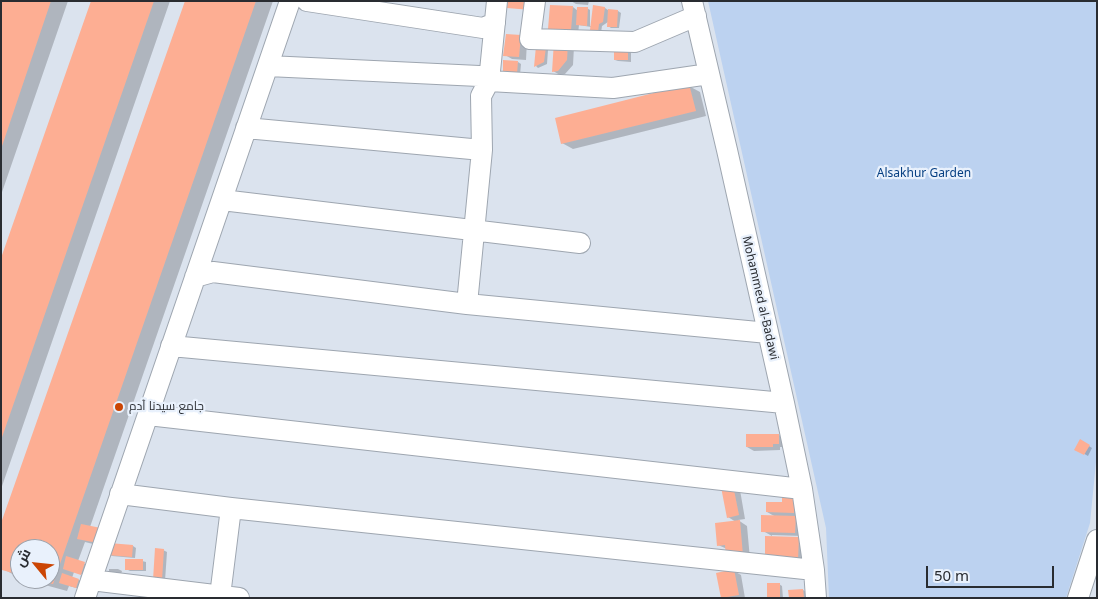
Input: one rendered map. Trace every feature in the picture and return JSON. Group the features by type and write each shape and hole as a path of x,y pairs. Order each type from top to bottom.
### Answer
{"street":[{"path":"231,508 229,597 88,589 290,1"},
{"path":"307,1 483,28 495,23"},
{"path":"467,304 482,150 481,96 489,81 497,1"},
{"path":"535,1 530,39 635,42 694,9"},
{"name":"Mohammed al-Badawi","path":"694,9 802,489 814,570 816,598"},
{"path":"268,66 479,76 489,81 613,88 709,74"},
{"path":"246,128 482,150"},
{"path":"222,200 580,243"},
{"path":"195,277 214,272 467,304 768,333"},
{"path":"171,346 784,403"},
{"path":"148,415 802,489"},
{"path":"120,494 231,508 814,570"},
{"path":"1078,598 1097,540"}],"green space":[{"name":"Alsakhur Garden","path":"708,1 1091,1 1097,3 1097,452 1090,523 1066,598 829,598 826,528"}],"building":[{"path":"1,1 51,1 2,146 1,146"},
{"path":"91,1 154,1 1,440 1,258"},
{"path":"185,1 256,1 60,564 60,539 10,539 10,572 2,570 1,523"},
{"path":"508,1 532,1 531,10 507,8"},
{"path":"550,5 573,6 571,30 548,29"},
{"path":"593,5 605,7 603,22 599,24 598,32 590,30"},
{"path":"577,7 588,7 587,26 576,25"},
{"path":"608,9 618,10 617,27 607,27"},
{"path":"506,34 521,35 519,57 503,56"},
{"path":"554,41 568,42 567,60 558,71 552,72"},
{"path":"536,46 546,47 544,62 534,67"},
{"path":"614,49 628,49 628,60 614,60"},
{"path":"503,60 518,61 517,74 503,73"},
{"path":"689,84 696,111 561,144 555,118"},
{"path":"746,434 779,434 779,444 773,444 773,447 746,447"},
{"path":"1080,439 1090,445 1084,455 1074,450"},
{"path":"733,485 739,515 727,518 721,487"},
{"path":"782,496 794,496 794,513 766,512 766,502 782,502"},
{"path":"761,515 796,516 795,533 761,532"},
{"path":"740,520 743,556 726,557 725,545 717,546 715,523"},
{"path":"81,524 101,528 98,543 77,539"},
{"path":"765,536 799,537 798,560 765,559"},
{"path":"109,543 133,545 132,557 107,555"},
{"path":"155,548 164,549 162,580 153,580"},
{"path":"66,556 85,562 81,575 63,569"},
{"path":"125,559 143,559 143,570 125,570"},
{"path":"734,569 739,595 721,598 716,573"},
{"path":"62,573 79,579 76,588 60,583"},
{"path":"767,583 780,583 780,598 767,598"},
{"path":"803,589 804,598 789,598 788,590"}],"place":[{"name":"جامع سيدنا آدم","path":"119,407"}]}
